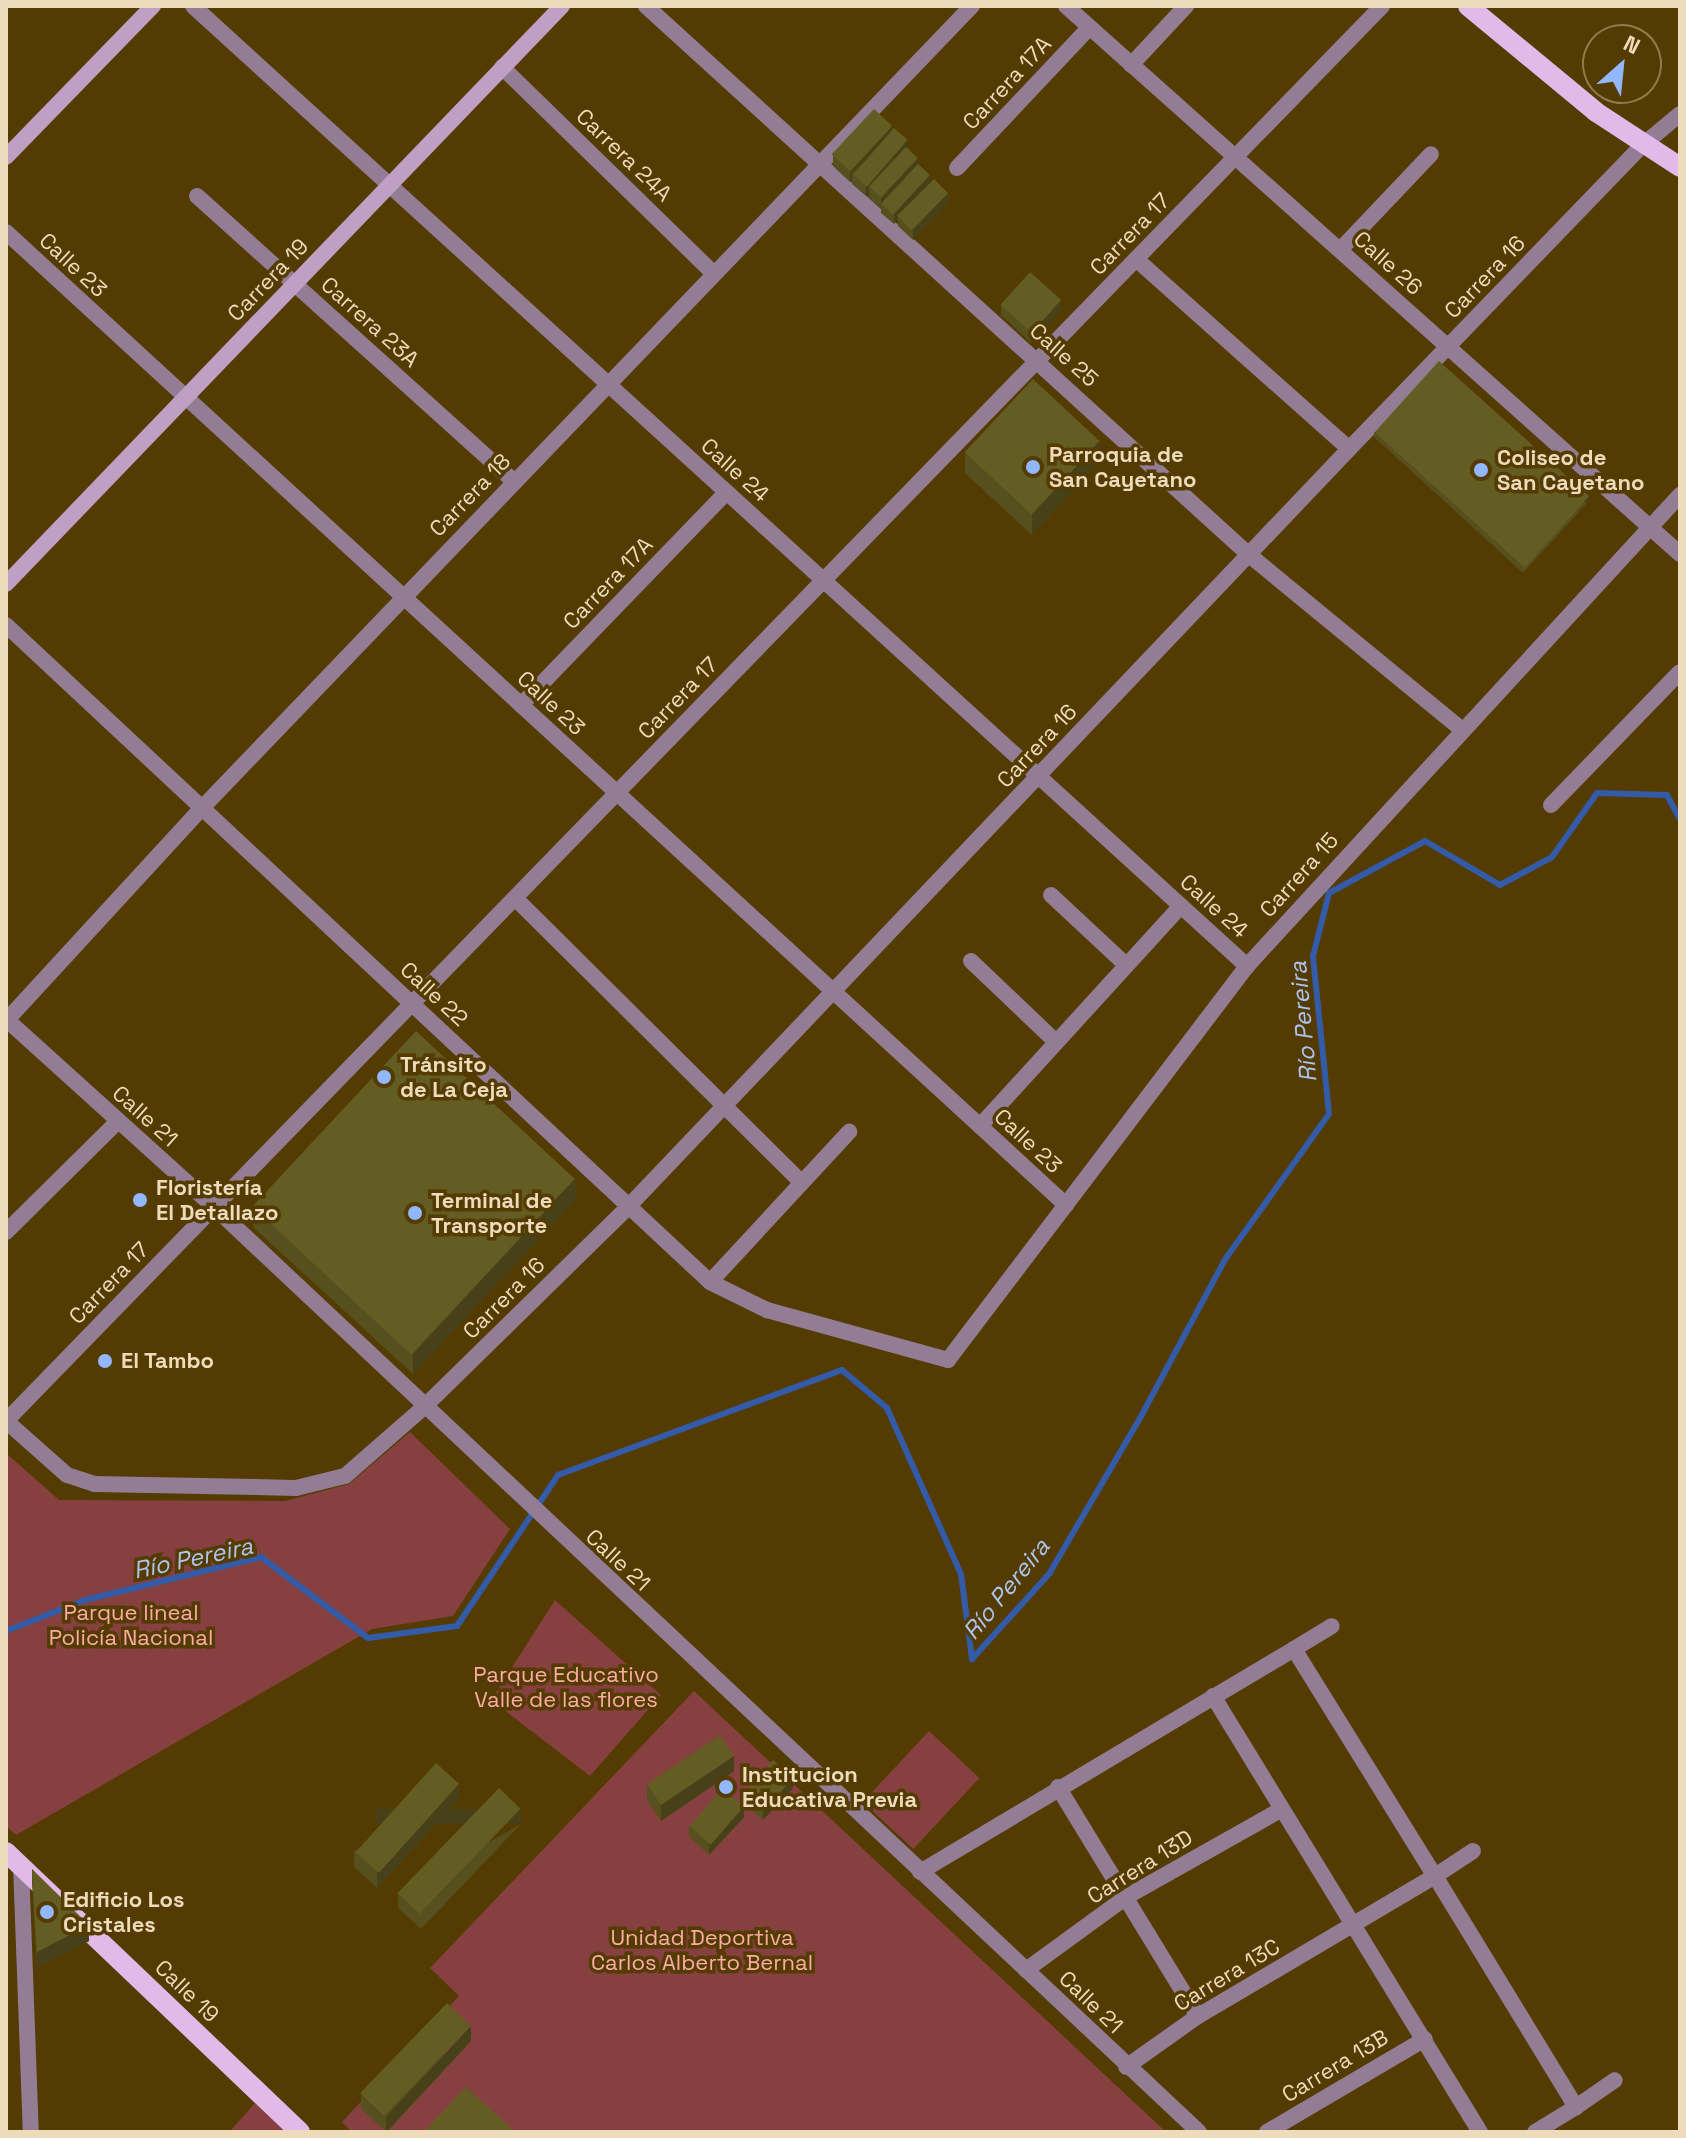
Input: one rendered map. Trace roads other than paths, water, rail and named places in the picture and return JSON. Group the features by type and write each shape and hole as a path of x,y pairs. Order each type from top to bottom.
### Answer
{"main road":[{"path":"6,157 153,6"},
{"name":"Carrera 19","path":"6,584 562,6"},
{"path":"1468,6 1596,112 1680,167"},
{"name":"Calle 19","path":"14,1858 300,2132"}],"street":[{"name":"Calle 24","path":"193,6 1247,966"},
{"name":"Calle 25","path":"646,6 1248,554 1460,728"},
{"name":"Carrera 18","path":"6,1020 403,597 972,6"},
{"name":"Calle 26","path":"1066,6 1680,554"},
{"path":"1131,65 1186,6"},
{"name":"Carrera 17","path":"6,1421 1382,6"},
{"name":"Carrera 17A","path":"957,168 1089,28"},
{"name":"Carrera 24A","path":"502,67 714,274"},
{"name":"Carrera 16","path":"6,1421 67,1475 94,1484 296,1488 345,1476 424,1407 627,1208 835,994 1349,449 1644,144 1680,114"},
{"path":"1340,250 1431,154"},
{"name":"Carrera 23A","path":"197,196 514,481"},
{"name":"Calle 23","path":"6,232 1066,1205"},
{"path":"1136,259 1349,449"},
{"name":"Carrera 17A","path":"521,705 727,492"},
{"name":"Carrera 15","path":"957,1354 1247,966 1460,728 1680,495"},
{"name":"Calle 22","path":"6,625 627,1208 710,1282 767,1310 936,1360 957,1354"},
{"path":"1551,805 1680,672"},
{"path":"1051,895 1126,965"},
{"path":"515,898 802,1183"},
{"path":"980,1126 1181,906"},
{"path":"971,961 1055,1041"},
{"name":"Calle 21","path":"6,1020 214,1207 498,1479 1199,2132"},
{"path":"6,1232 118,1121"},
{"path":"710,1282 849,1132"},
{"path":"920,1872 1332,1626"},
{"path":"1294,1649 1576,2107"},
{"path":"1213,1696 1480,2132"},
{"path":"1058,1787 1198,2016"},
{"name":"Carrera 13D","path":"1026,1970 1126,1897 1282,1809"},
{"name":"Carrera 13C","path":"1126,2067 1198,2016 1354,1926 1473,1851"},
{"path":"14,1858 31,2132"},
{"name":"Carrera 13B","path":"1267,2132 1425,2039"},
{"path":"1535,2132 1615,2080"}],"waterway":[{"name":"Río Pereira","path":"6,1631 85,1600 261,1557 368,1638 457,1626 558,1475 842,1370 887,1408 961,1574 972,1659 1049,1574 1139,1420 1226,1258 1329,1114 1313,956 1329,893 1425,841 1500,885 1552,857 1597,793 1667,795 1680,819"}],"place":[{"name":"Parroquia de San Cayetano","path":"1033,467"},
{"name":"Coliseo de San Cayetano","path":"1481,470"},
{"name":"Tránsito de La Ceja","path":"384,1077"},
{"name":"Floristería El Detallazo","path":"140,1200"},
{"name":"Terminal de Transporte","path":"415,1213"},
{"name":"El Tambo","path":"105,1361"},
{"name":"Institucion Educativa Previa","path":"726,1787"},
{"name":"Edificio Los Cristales","path":"47,1912"}],"park label":[{"name":"Parque lineal Policía Nacional","path":"131,1624"},
{"name":"Parque Educativo Valle de las flores","path":"566,1686"},
{"name":"Unidad Deportiva Carlos Alberto Bernal","path":"702,1950"}]}
